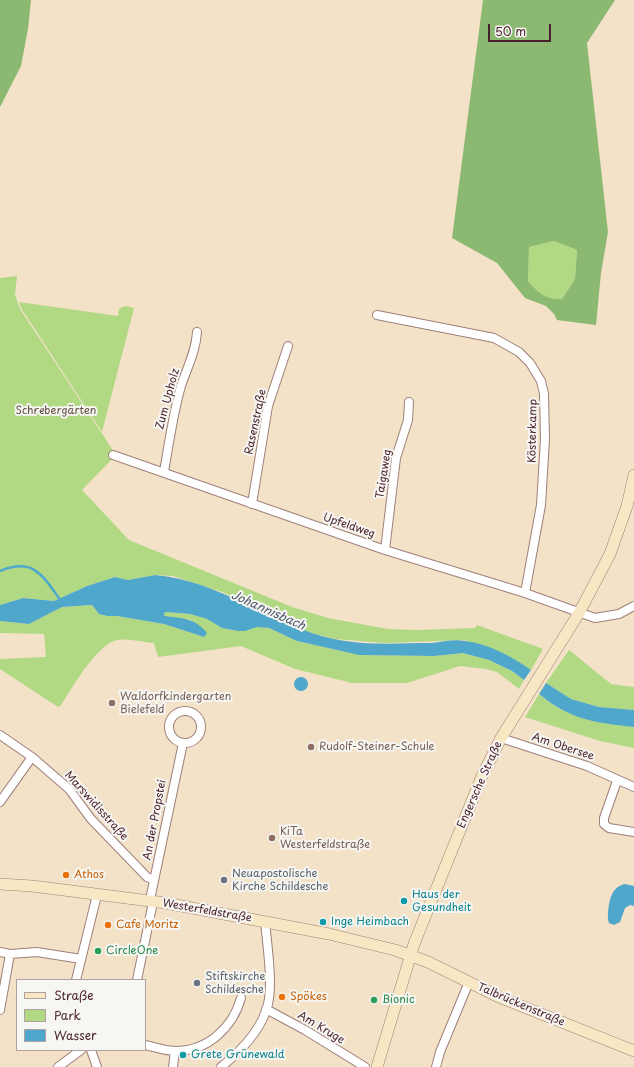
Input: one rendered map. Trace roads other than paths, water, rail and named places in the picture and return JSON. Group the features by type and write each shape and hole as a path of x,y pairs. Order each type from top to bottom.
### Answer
{"main road":[{"name":"Engersche Straße","path":"377,1067 410,955 476,792 501,738 579,613 610,554 627,506 634,476"},
{"name":"Westerfeldstraße","path":"0,884 32,886 152,901 329,934 410,955"},
{"name":"Talbrückenstraße","path":"410,955 512,1003 634,1051"}],"street":[{"name":"Kösterkamp","path":"377,315 494,338 519,352 530,363 541,381 544,394 545,439 541,505 525,593"},
{"name":"Zum Upholz","path":"164,472 171,427 182,386 197,342 197,332"},
{"name":"Rasenstraße","path":"252,504 268,406 288,346"},
{"name":"Taigaweg","path":"385,550 396,458 408,420 409,402"},
{"name":"Upfeldweg","path":"113,455 385,550 525,593 595,618 619,614 634,606"},
{"path":"186,711 195,714 201,727 195,740 183,743 176,740 171,735 169,728 173,716 177,713 186,711"},
{"name":"Marswidisstraße","path":"0,735 32,757 69,789 91,819 147,877 154,880"},
{"name":"Am Obersee","path":"501,738 587,766 634,787"},
{"name":"An der Propstei","path":"137,979 151,916 154,880 183,743"},
{"path":"0,802 32,757"},
{"path":"618,781 604,818 604,824 609,828 634,832"},
{"path":"76,979 97,895"},
{"path":"221,1067 244,1046 255,1031 266,1009 268,998 268,969 265,921"},
{"path":"0,952 10,954 37,952 80,959"},
{"path":"0,1010 10,954"},
{"path":"436,1067 440,1052 469,982"},
{"path":"146,1045 175,1051 188,1050 202,1045 221,1034 233,1020 241,998"},
{"name":"Am Kruge","path":"266,1009 365,1067"},
{"path":"58,1067 80,1051"},
{"path":"91,1051 97,1067"},
{"path":"173,1067 175,1051"}],"water":[{"path":"155,575 202,585 311,633 334,639 358,643 383,644 431,643 457,640 465,641 500,651 531,670 524,680 512,671 489,660 463,653 434,656 359,655 297,641 269,628 257,627 245,631 238,631 222,628 207,619 190,614 165,612 164,616 182,618 198,624 207,633 204,637 164,624 99,614 92,605 62,607 29,624 0,621 0,605 23,598 54,601 87,586 115,577 128,580"},
{"path":"298,677 304,677 308,681 308,687 304,691 298,691 294,687 294,681"},
{"path":"546,683 571,699 599,707 634,710 634,727 595,722 562,710 539,694"},
{"path":"625,884 634,886 634,906 630,905 625,908 620,922 614,925 609,923 608,920 610,898 616,889"}],"waterway":[{"path":"0,571 21,566 36,571 49,584 61,601"}],"place":[{"name":"Waldorfkindergarten Bielefeld","path":"112,703"},
{"name":"Rudolf-Steiner-Schule","path":"311,747"},
{"name":"KiTa Westerfeldstraße","path":"272,838"},
{"name":"Athos","path":"66,875"},
{"name":"Neuapostolische Kirche Schildesche","path":"224,880"},
{"name":"Haus der Gesundheit","path":"404,901"},
{"name":"Inge Heimbach","path":"323,922"},
{"name":"Cafe Moritz","path":"108,925"},
{"name":"CircleOne","path":"98,951"},
{"name":"Stiftskirche Schildesche","path":"197,983"},
{"name":"Spökes","path":"282,997"},
{"name":"Bionic","path":"374,1000"},
{"name":"Grete Grünewald","path":"183,1055"}],"park label":[{"name":"Schrebergärten","path":"56,411"}],"water label":[{"name":"Johannisbach","path":"268,611"}]}
